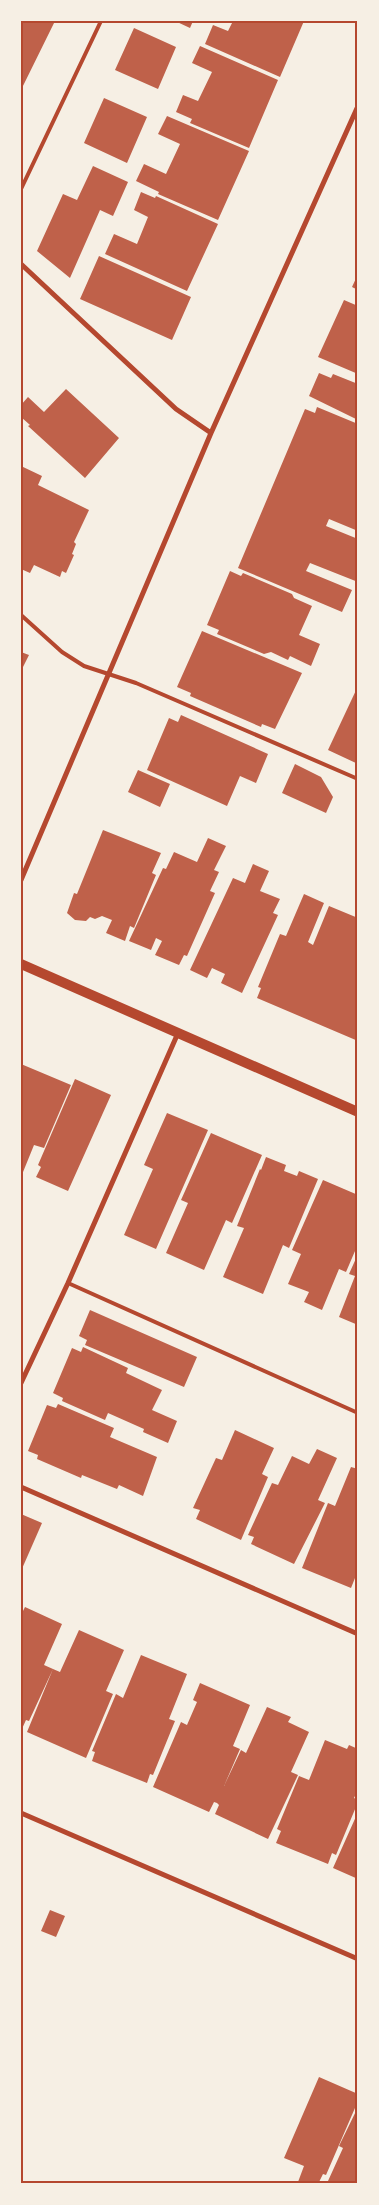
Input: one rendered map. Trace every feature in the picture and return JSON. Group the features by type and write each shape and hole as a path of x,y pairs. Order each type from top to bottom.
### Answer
{"main road":[{"path":"21,964 358,1112"}],"street":[{"path":"21,880 212,433 358,106"},
{"path":"21,264 176,409 212,433"},
{"path":"21,1383 178,1034"},
{"path":"21,1488 358,1634"},
{"path":"21,1813 358,1960"}],"lane":[{"path":"21,189 101,21"},
{"path":"21,615 62,652 84,666 136,683 358,779"},
{"path":"68,1282 358,1412"}],"building":[{"path":"21,21 55,21 21,90"},
{"path":"175,21 193,21 190,28"},
{"path":"233,21 304,21 280,77 205,44 213,25 228,31"},
{"path":"134,28 176,47 158,89 115,70"},
{"path":"200,46 278,80 249,148 190,123 192,119 176,112 183,95 198,101 212,72 192,63"},
{"path":"104,98 147,117 127,163 84,143"},
{"path":"167,116 249,151 218,220 158,194 159,192 136,181 144,164 166,174 180,144 158,134"},
{"path":"93,166 128,182 113,216 100,210 70,278 37,251 63,194 77,200"},
{"path":"141,192 155,198 156,196 218,224 187,291 105,254 114,234 137,244 148,217 134,210"},
{"path":"99,256 191,297 172,340 80,299"},
{"path":"358,274 358,290 352,287"},
{"path":"344,300 358,306 358,374 318,357"},
{"path":"319,373 331,378 333,374 358,384 358,420 309,396"},
{"path":"66,389 119,438 85,478 28,426 30,425 21,417 21,405 28,397 44,412"},
{"path":"317,407 358,424 358,531 329,519 326,526 358,539 358,582 310,563 306,571 352,590 342,612 238,568 305,409 315,413"},
{"path":"21,466 42,476 38,485 89,510 74,542 76,544 72,554 74,555 66,573 62,571 60,577 34,565 30,573 21,569"},
{"path":"230,571 241,576 243,573 292,594 294,598 312,606 299,635 320,644 311,666 290,656 288,660 271,652 264,654 217,634 219,630 207,625"},
{"path":"202,631 302,673 275,729 262,724 261,727 190,696 191,693 177,687"},
{"path":"21,652 29,655 21,671"},
{"path":"358,686 358,764 328,750"},
{"path":"181,715 268,754 256,783 240,776 227,806 147,770 169,718 178,722"},
{"path":"295,764 321,777 333,797 326,813 282,793"},
{"path":"138,770 170,784 160,807 128,792"},
{"path":"103,830 161,853 152,873 156,875 134,928 130,926 125,941 106,933 112,920 102,916 95,919 90,917 86,921 75,920 67,913 74,893 77,894"},
{"path":"208,838 226,846 214,870 219,872 210,891 215,893 187,956 184,955 179,965 155,955 162,941 156,938 151,950 129,941 163,868 166,869 174,852 197,862"},
{"path":"253,864 269,871 260,891 280,899 273,913 278,915 242,993 221,983 225,974 212,968 207,978 190,970 233,878 245,883"},
{"path":"304,894 324,903 308,942 313,945 329,906 358,918 358,1041 257,998 261,988 258,987 280,934 286,936"},
{"path":"21,1064 71,1085 44,1148 34,1145 21,1177"},
{"path":"75,1079 111,1095 68,1191 36,1177 41,1167 38,1165"},
{"path":"167,1113 208,1130 156,1249 124,1235 153,1169 144,1165"},
{"path":"211,1133 262,1155 232,1223 226,1220 204,1270 166,1253 188,1203 181,1200"},
{"path":"266,1157 286,1165 284,1171 297,1176 299,1171 318,1179 289,1248 283,1245 263,1294 223,1277 244,1228 237,1226"},
{"path":"323,1180 358,1195 358,1244 346,1272 339,1269 322,1310 304,1302 309,1292 288,1284 301,1254 292,1250"},
{"path":"358,1254 358,1325 339,1317 355,1276 349,1274"},
{"path":"90,1310 197,1357 184,1387 85,1345 87,1340 79,1336"},
{"path":"83,1347 128,1368 126,1373 162,1390 152,1410 177,1421 168,1443 143,1432 144,1429 108,1413 105,1420 62,1401 63,1398 53,1393 72,1348 81,1352"},
{"path":"58,1404 114,1428 110,1437 157,1457 143,1496 119,1485 117,1489 82,1475 81,1478 37,1459 38,1455 28,1451 47,1405 56,1408"},
{"path":"235,1430 274,1448 262,1474 268,1477 241,1540 196,1519 200,1510 193,1508 216,1458 222,1460"},
{"path":"317,1449 337,1458 318,1500 325,1503 294,1564 251,1544 254,1537 248,1535 272,1483 278,1485 292,1456 309,1464"},
{"path":"351,1467 358,1469 358,1579 355,1578 351,1588 302,1568 328,1503 335,1506"},
{"path":"21,1514 42,1523 21,1571"},
{"path":"25,1607 62,1624 44,1665 53,1669 29,1721 26,1720 21,1731 21,1615"},
{"path":"79,1630 124,1650 106,1691 113,1694 86,1758 27,1732 53,1669 60,1672"},
{"path":"141,1655 187,1674 169,1719 175,1721 153,1775 150,1774 147,1783 92,1761 95,1752 92,1751 116,1694 123,1698"},
{"path":"200,1683 250,1705 233,1746 240,1749 224,1786 241,1750 246,1753 267,1707 291,1717 288,1722 309,1732 291,1772 298,1775 268,1839 215,1814 219,1805 217,1803 214,1802 209,1812 153,1787 181,1722 187,1725 197,1702 193,1700"},
{"path":"325,1740 347,1749 349,1745 358,1749 358,1790 354,1798 358,1802 336,1855 332,1853 328,1864 276,1843 281,1831 277,1829 299,1776 309,1780"},
{"path":"358,1812 358,1879 333,1868"},
{"path":"50,1910 65,1916 56,1937 41,1931"},
{"path":"319,2077 358,2094 358,2101 326,2175 323,2174 318,2184 301,2184 298,2182 304,2166 284,2158"},
{"path":"358,2107 358,2184 335,2184 328,2181 343,2148 339,2146"}]}
